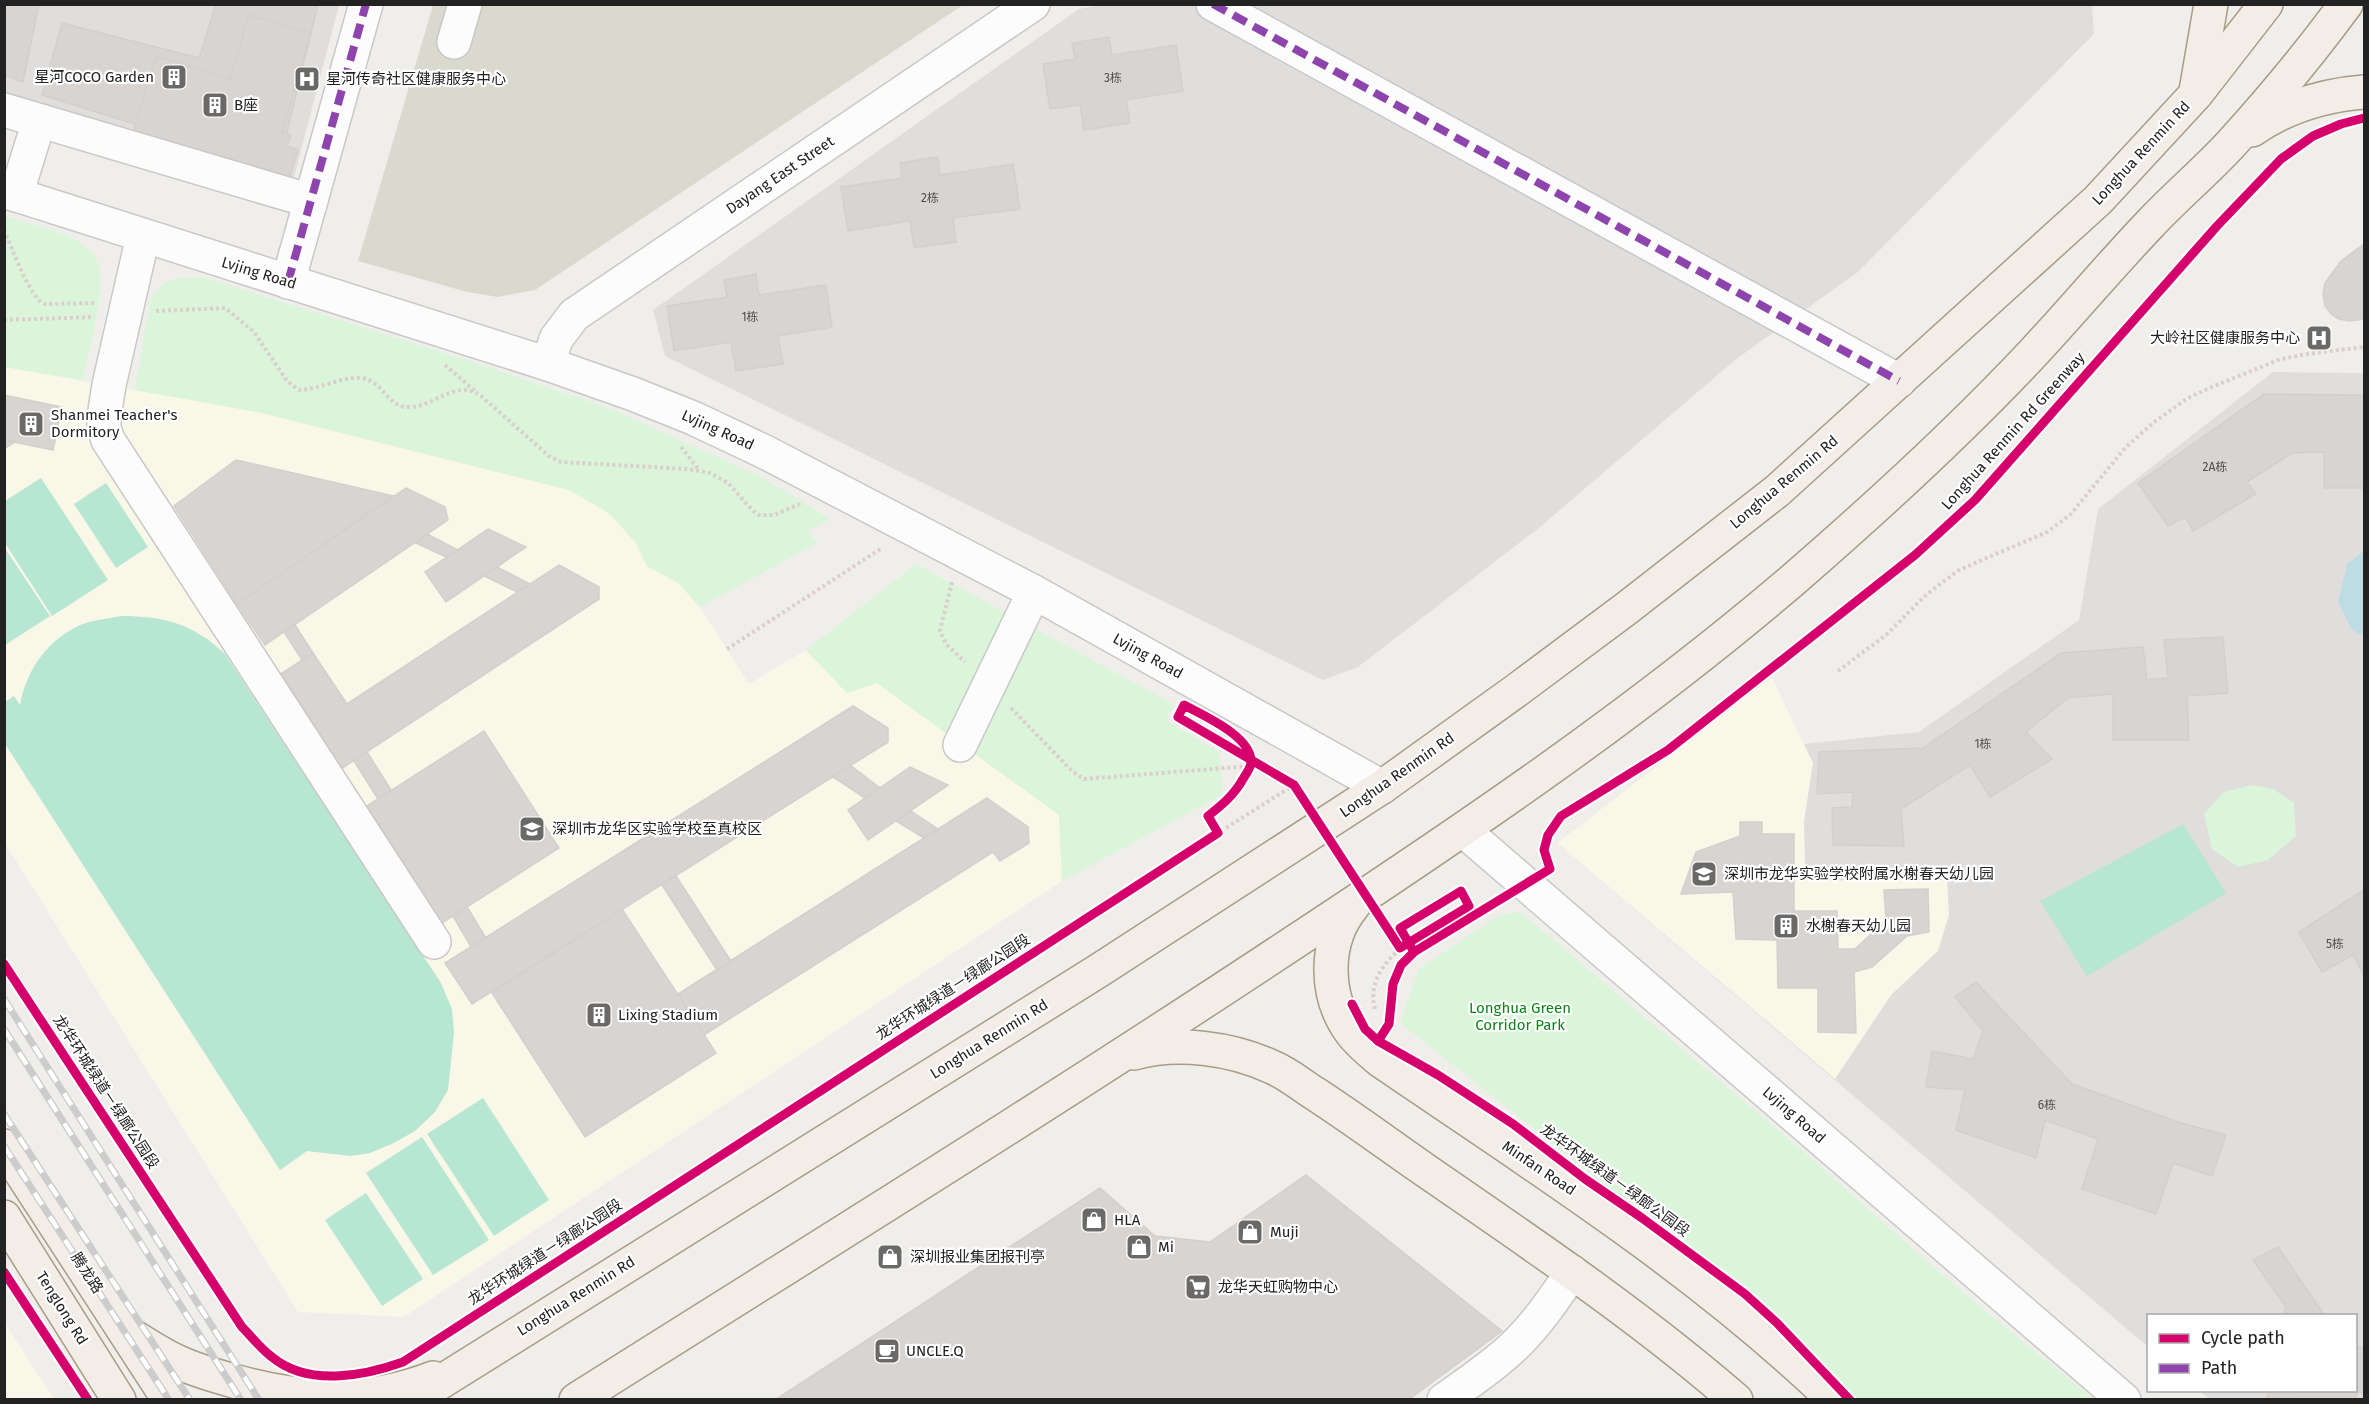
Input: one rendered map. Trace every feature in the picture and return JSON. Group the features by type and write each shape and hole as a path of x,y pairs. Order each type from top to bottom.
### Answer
{"main road":[{"path":"2196,94 2211,4"},
{"name":"Longhua Renmin Rd","path":"412,1400 1098,971 1382,787 1590,636 1777,491 2098,201 2196,94 2266,4"},
{"path":"576,1400 1121,1057 1463,830 1584,744 1690,663 1791,581 1880,502 2032,354 2151,223 2229,146 2316,45 2346,4"},
{"path":"2229,146 2268,118 2341,94 2364,92"},
{"name":"Minfan Road","path":"1358,900 1341,924 1333,944 1330,961 1331,980 1342,1017 1350,1032 1381,1061 1597,1207 1685,1272 1758,1330 1834,1400"},
{"path":"1121,1057 1165,1048 1189,1048 1234,1054 1272,1067 1323,1099 1572,1272 1693,1362 1736,1400"},
{"name":"腾龙路","path":"4,1146 169,1400"},
{"name":"Tenglong Rd","path":"4,1217 119,1400"},
{"path":"126,1332 178,1362 222,1377 255,1387 314,1396 347,1397 394,1391 465,1365"}],"street":[{"path":"288,282 366,4"},
{"path":"454,42 465,4"},
{"name":"Dayang East Street","path":"548,364 556,339 574,315 1033,4"},
{"path":"1213,4 1899,381"},
{"path":"4,110 311,201"},
{"path":"10,193 39,121"},
{"name":"Lvjing Road","path":"10,193 548,364 643,398 763,451 1034,592 1382,787"},
{"path":"143,237 109,385 104,417 104,428 108,440 434,942"},
{"path":"960,745 1034,592"},
{"name":"Lvjing Road","path":"1463,830 2124,1400"},
{"path":"1447,1398 1498,1360 1525,1335 1552,1303 1572,1272"}],"path":[{"path":"4,230 32,292 40,302 52,304 103,302"},
{"path":"146,312 225,308 254,332 287,381 298,390 358,377 369,380 394,403 405,407 416,407 457,390 471,391 481,396"},
{"path":"4,320 100,317"},
{"path":"1838,671 1886,634 1927,594 1959,570 2047,532 2070,515 2126,447 2153,423 2186,399 2281,359 2364,347"},
{"path":"440,361 549,456 561,462 699,470 728,483 759,515 774,515 804,503"},
{"path":"727,649 883,547"},
{"path":"955,572 940,631 946,644 968,664"},
{"path":"1006,703 1072,771 1084,778 1093,780 1251,766"},
{"path":"1178,717 1294,785 1400,948"},
{"path":"1208,839 1294,785"},
{"path":"1377,1014 1374,1006 1375,983 1386,962 1400,948 1470,906 1461,891 1400,928"}],"shaded area":[{"name":"星河COCO Garden","path":"4,5 339,5 293,181 16,95 5,95"},
{"path":"433,5 963,5 535,290 498,297 467,292 358,261"},
{"path":"1100,5 2092,5 2094,34 1858,272 1735,360 1540,527 1358,667 1323,680 665,356 653,310 1079,9"},
{"name":"深圳市龙华区实验学校至真校区","path":"5,367 258,412 569,490 609,513 636,542 647,566 678,583 700,607 749,684 806,650 847,693 877,683 1059,815 1062,881 404,1317 298,1312 5,843"},
{"path":"2273,372 2364,373 2364,1399 2210,1399 2200,1392 2357,1392 2357,1314 2147,1314 2147,1346 1557,843 1772,677 1804,744 1919,732 2079,620 2098,509"},
{"name":"深圳市龙华实验学校附属水榭春天幼儿园","path":"1772,677 1813,763 1804,821 1805,868 1829,881 1947,880 1949,915 1938,951 1891,995 1835,1079 1557,843"},
{"path":"5,1323 54,1399 5,1399"}],"green space":[{"path":"5,216 67,236 86,248 98,262 101,277 100,291 83,380 5,367"},
{"path":"193,277 205,278 460,358 611,409 763,478 830,519 808,531 817,543 700,607 678,583 647,566 635,542 609,513 569,490 258,412 135,390 150,301 158,289 167,282"},
{"path":"41,478 108,580 52,616 5,543 5,501"},
{"path":"106,483 148,547 116,568 74,504"},
{"path":"4,547 50,616 5,645 4,645"},
{"path":"916,564 1175,705 1165,720 1219,752 1223,794 1062,881 1059,815 877,683 847,693 806,650"},
{"path":"121,616 137,616 178,624 202,635 225,654 441,983 452,1009 454,1033 448,1090 435,1112 415,1131 394,1143 370,1153 351,1156 307,1151 280,1170 5,744 5,702 14,696 20,705 32,670 46,650 55,641 81,625"},
{"path":"2252,785 2273,789 2294,803 2296,836 2268,860 2238,867 2212,849 2204,814 2224,792"},
{"path":"2183,824 2226,893 2087,976 2040,901"},
{"name":"Longhua Green Corridor Park","path":"1520,912 1806,1154 1956,1287 2093,1399 1851,1399 1767,1313 1400,1023 1419,969 1500,915"},
{"path":"483,1098 549,1200 494,1236 427,1134"},
{"path":"422,1137 489,1240 433,1275 366,1173"},
{"path":"366,1193 423,1279 382,1306 325,1220"}],"water":[{"path":"2364,551 2364,636 2352,630 2338,602 2347,564"}],"building":[{"path":"4,4 19,4 22,76 4,76"},
{"name":"星河COCO Garden","path":"4,4 39,4 23,82 4,75"},
{"name":"星河COCO Garden","path":"216,4 318,4 278,169 42,95 62,23 199,58"},
{"name":"B座","path":"249,15 311,33 282,132 291,135 287,146 298,150 288,182 132,136 156,56 230,79"},
{"path":"1109,37 1112,55 1176,45 1183,91 1126,100 1130,123 1084,130 1080,105 1050,109 1043,64 1075,59 1072,43"},
{"path":"938,157 940,175 1013,164 1020,209 953,218 956,242 914,248 910,221 848,231 841,187 902,178 900,163"},
{"path":"2364,244 2364,319 2349,321 2339,319 2332,315 2325,306 2323,293 2325,283 2341,261"},
{"path":"756,274 759,295 826,285 832,327 778,336 783,364 736,371 731,342 674,351 667,306 727,297 724,280"},
{"path":"2264,394 2364,395 2364,488 2324,488 2324,452 2292,453 2247,482 2256,494 2193,531 2185,517 2168,526 2138,483"},
{"name":"Shanmei Teacher's Dormitory","path":"4,395 62,407 53,450 4,440"},
{"path":"4,440 15,442 4,449"},
{"path":"236,460 394,496 237,604 174,506"},
{"path":"406,488 445,507 448,520 265,645 237,604"},
{"path":"488,529 526,547 446,602 425,572"},
{"path":"427,534 458,550 446,557 416,543"},
{"path":"559,565 599,587 599,599 341,769 279,675 313,653 347,704"},
{"path":"497,567 530,584 517,592 484,576"},
{"path":"295,625 313,653 302,660 284,632"},
{"path":"2223,637 2228,693 2187,696 2189,740 2113,740 2113,694 2068,698 2026,732 2052,759 1990,797 1970,765 1901,809 1904,846 1833,845 1832,808 1852,807 1853,792 1817,794 1819,752 1923,748 2061,653 2143,647 2147,680 2168,678 2164,640"},
{"path":"853,706 888,728 888,742 472,1004 445,963"},
{"path":"484,731 559,848 442,923 367,806"},
{"path":"367,752 391,790 378,799 354,761"},
{"path":"850,765 880,788 865,798 833,777"},
{"path":"910,767 948,785 868,840 848,810"},
{"path":"987,798 1028,827 1029,843 1000,861 993,852 704,1035 678,994"},
{"path":"911,811 938,829 924,838 896,821"},
{"name":"水榭春天幼儿园","path":"1740,822 1762,822 1762,834 1794,834 1794,911 1837,911 1838,949 1855,949 1886,920 1884,890 1928,889 1929,932 1907,936 1872,967 1854,972 1856,1033 1818,1032 1818,988 1778,988 1777,940 1736,939 1733,892 1681,894 1696,852 1740,836"},
{"path":"676,876 731,961 717,970 662,885"},
{"path":"2364,890 2364,975 2353,955 2322,972 2299,932"},
{"path":"467,907 486,938 471,947 453,916"},
{"name":"Lixing Stadium","path":"622,909 716,1053 585,1137 492,993"},
{"path":"1976,982 2072,1084 2181,1123 2226,1135 2212,1176 2173,1163 2156,1214 2082,1189 2098,1139 2045,1120 2036,1158 1956,1130 1965,1090 1926,1087 1932,1051 1973,1059 1983,1031 1955,997"},
{"name":"龙华天虹购物中心","path":"1306,1175 1502,1331 1408,1400 775,1400 1100,1188 1155,1236 1210,1242"},
{"path":"2278,1247 2324,1314 2284,1314 2286,1307 2253,1260"},
{"path":"2357,1346 2364,1350 2364,1394 2358,1391 2355,1400 2267,1398 2268,1392 2357,1392"}],"railway":[{"path":"4,999 259,1400"},
{"path":"4,1029 241,1400"},
{"path":"4,1114 190,1400"},
{"path":"4,1146 169,1400"}],"marked path":[{"path":"288,282 366,4"},
{"path":"1213,4 1899,381"}],"cycle path":[{"name":"Longhua Renmin Rd Greenway","path":"1378,1041 1389,1024 1393,984 1401,965 1414,952 1550,869 1544,850 1548,835 1561,816 1668,750 1915,555 1975,500 2217,226 2281,159 2313,136 2341,124 2364,118"},
{"name":"龙华环城绿道－绿廊公园段","path":"4,964 242,1327 260,1347 286,1366 302,1372 336,1376 371,1371 403,1362 1218,833 1208,816 1239,785 1251,763 1250,753 1226,728 1184,705 1178,717 1294,785 1400,948 1469,906 1461,891 1400,928 1414,952"},
{"name":"龙华环城绿道－绿廊公园段","path":"1352,1004 1365,1029 1378,1041 1438,1075 1513,1124 1585,1179 1745,1294 1777,1323 1850,1400"},
{"path":"4,1272 88,1400"}],"place":[{"name":"星河COCO Garden","path":"174,77"},
{"name":"星河传奇社区健康服务中心","path":"307,79"},
{"name":"B座","path":"215,105"},
{"name":"大岭社区健康服务中心","path":"2319,338"},
{"name":"Shanmei Teacher's Dormitory","path":"31,424"},
{"name":"深圳市龙华区实验学校至真校区","path":"532,829"},
{"name":"深圳市龙华实验学校附属水榭春天幼儿园","path":"1704,874"},
{"name":"水榭春天幼儿园","path":"1786,926"},
{"name":"Lixing Stadium","path":"599,1015"},
{"name":"HLA","path":"1094,1220"},
{"name":"Muji","path":"1250,1232"},
{"name":"Mi","path":"1139,1247"},
{"name":"深圳报业集团报刊亭","path":"890,1257"},
{"name":"龙华天虹购物中心","path":"1198,1287"},
{"name":"UNCLE.Q","path":"887,1351"}]}
